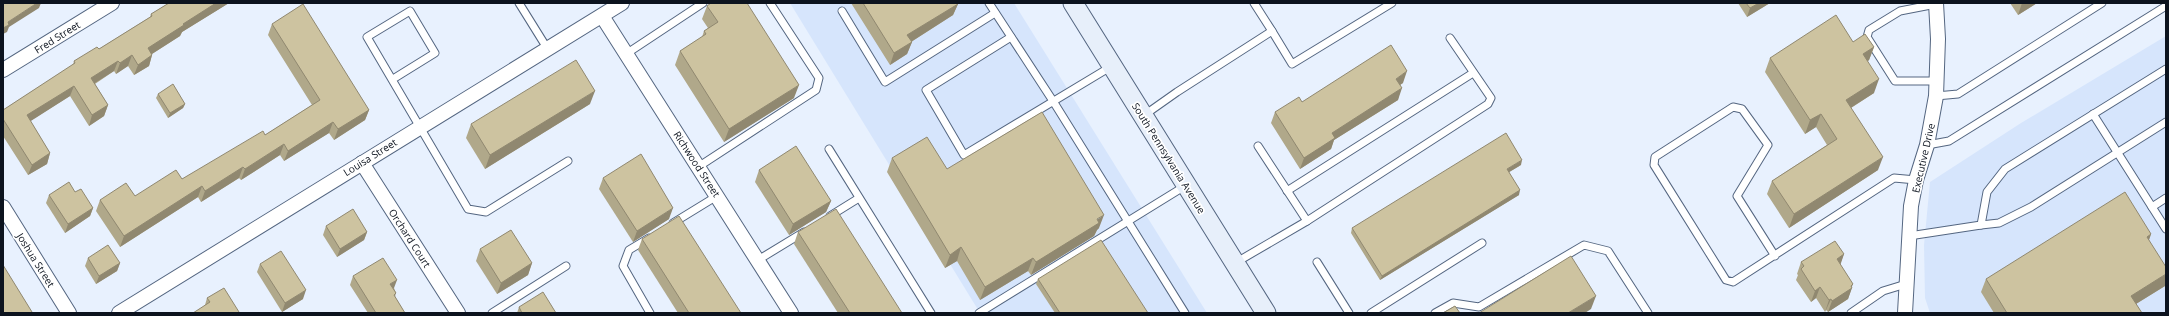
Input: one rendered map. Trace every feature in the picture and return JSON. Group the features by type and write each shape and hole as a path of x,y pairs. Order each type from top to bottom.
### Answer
{"main road":[{"name":"South Pennsylvania Avenue","path":"1073,3 1185,186 1266,313"}],"street":[{"name":"Fred Street","path":"3,70 112,3"},
{"name":"Louisa Street","path":"119,313 418,127 622,3"},
{"name":"Executive Drive","path":"1905,313 1912,206 1916,180 1927,145 1936,96 1938,39 1936,3"},
{"name":"Richwood Street","path":"602,16 791,313"},
{"name":"Orchard Court","path":"362,163 458,313"},
{"name":"Joshua Street","path":"3,207 69,313"}],"lane":[{"path":"519,3 547,48"},
{"path":"626,54 703,3"},
{"path":"698,167 816,90 819,78 770,3"},
{"path":"989,3 1053,101 1185,313"},
{"path":"1254,3 1292,64 1392,3"},
{"path":"1936,3 1900,11 1869,30 1867,37 1895,81 1937,81"},
{"path":"1936,96 1958,94 2102,3"},
{"path":"1927,145 1949,141 2166,6"},
{"path":"393,79 435,53 410,11 367,37 393,79 418,127 468,209 486,212 568,161"},
{"path":"842,11 885,82 995,13"},
{"path":"1143,116 1177,92 1272,31"},
{"path":"1011,37 926,90 964,155 1112,66"},
{"path":"1235,264 1307,221 1488,104 1491,98 1450,38"},
{"path":"1981,225 1987,192 2005,169 2166,69"},
{"path":"1287,191 1473,73"},
{"path":"1775,256 1737,196 1768,145 1742,109 1733,107 1655,156 1654,165 1726,280 1733,282 1775,256 1894,178 1916,180"},
{"path":"2093,114 2166,229"},
{"path":"1909,236 1999,223 2031,207 2166,122"},
{"path":"1258,146 1307,221"},
{"path":"829,149 931,313"},
{"path":"979,313 1185,186"},
{"path":"667,226 717,196"},
{"path":"758,260 859,198"},
{"path":"2152,207 2166,198"},
{"path":"650,313 623,266 629,250 654,234"},
{"path":"1371,313 1482,243"},
{"path":"1436,313 1453,303 1480,307 1584,245 1608,251 1648,313"},
{"path":"1317,262 1349,313"},
{"path":"492,313 566,266"},
{"path":"1851,313 1884,291 1906,284"}],"shaded area":[{"path":"790,3 1014,3 1207,313 980,313"},
{"path":"2166,36 2166,313 1930,313 1925,298 1924,245 1930,182 2021,123"}],"building":[{"path":"3,3 37,3 8,22 9,25 3,28"},
{"path":"169,3 216,3 148,48 152,55 138,65 132,55 120,63 118,61 91,78 108,105 92,115 74,86 27,115 50,153 32,165 3,119 3,110 75,63 74,61 97,47 99,49 152,16 151,14"},
{"path":"711,3 747,3 799,85 729,129 680,51 706,34 704,31 718,22 707,6"},
{"path":"863,3 958,4 907,35 912,42 894,53"},
{"path":"1746,3 1759,3 1750,8"},
{"path":"303,4 369,110 338,129 333,122 288,151 284,144 245,169 243,167 205,191 202,186 124,236 100,200 126,183 135,196 176,170 182,179 263,131 265,135 320,100 272,24"},
{"path":"1836,15 1853,42 1865,34 1874,47 1863,54 1879,79 1846,100 1883,157 1794,214 1772,181 1837,139 1821,114 1810,120 1770,58"},
{"path":"1391,45 1407,71 1396,79 1402,88 1332,133 1335,138 1304,158 1275,112 1299,97 1302,102"},
{"path":"576,60 595,91 490,155 471,124"},
{"path":"173,84 185,104 170,113 158,94"},
{"path":"1042,112 1104,215 1097,219 1099,223 1036,262 1033,258 985,287 961,247 950,255 892,158 927,137 947,169"},
{"path":"1506,133 1522,160 1507,169 1520,190 1382,276 1352,228"},
{"path":"796,146 831,201 793,224 759,170"},
{"path":"641,154 673,208 637,231 603,178"},
{"path":"69,182 75,192 81,189 93,208 68,224 49,195"},
{"path":"2125,192 2151,234 2147,237 2166,267 2166,274 2131,296 2142,313 2007,313 1986,279"},
{"path":"353,209 367,232 340,249 326,226"},
{"path":"836,209 902,313 850,313 798,232"},
{"path":"679,216 741,313 689,313 642,239"},
{"path":"511,230 532,263 501,283 480,249"},
{"path":"1101,240 1148,313 1060,313 1038,279"},
{"path":"1835,241 1844,254 1837,259 1853,284 1851,286 1852,288 1832,301 1831,299 1829,300 1820,287 1815,291 1801,269 1804,266 1801,262"},
{"path":"108,245 120,263 99,276 88,258"},
{"path":"281,251 306,290 285,303 260,264"},
{"path":"1571,256 1596,296 1568,313 1479,313"},
{"path":"383,258 397,280 390,284 396,293 394,295 405,313 376,313 353,276"},
{"path":"3,265 32,312 31,313 3,312"},
{"path":"224,288 239,312 238,313 193,313 210,302 207,298"},
{"path":"543,292 556,313 522,313 519,307"},
{"path":"1455,306 1460,313 1443,313"}]}
